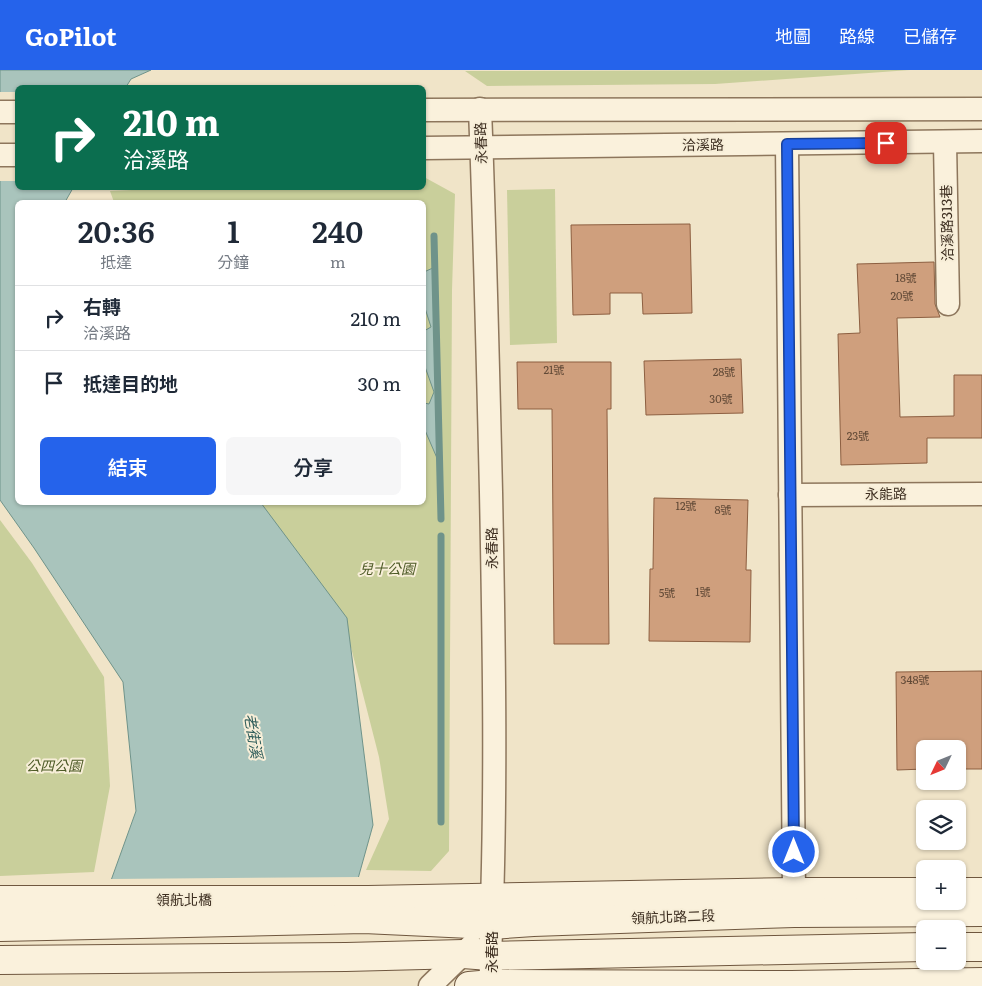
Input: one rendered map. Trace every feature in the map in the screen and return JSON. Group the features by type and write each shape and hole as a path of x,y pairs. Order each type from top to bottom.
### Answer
{"main road":[{"name":"領航北路二段","path":"366,910 492,898 794,892 916,892"},
{"path":"966,892 982,892"},
{"name":"領航北橋","path":"0,900 366,910"},
{"name":"領航北路二段","path":"366,910 492,925 794,913 982,912"},
{"name":"領航北橋","path":"0,927 366,910"},
{"path":"0,960 463,954 490,956 916,947"},
{"path":"966,947 982,947"},
{"path":"485,985 791,986 982,982"}],"street":[{"name":"永春路","path":"480,109 493,600 494,854 490,956 485,985"},
{"path":"426,110 982,109"},
{"path":"0,112 15,112"},
{"name":"洽溪路","path":"426,148 982,141"},
{"name":"洽溪路313巷","path":"945,142 948,304"},
{"path":"787,144 794,892"},
{"path":"0,155 15,155"},
{"name":"永能路","path":"790,495 982,494"},
{"path":"430,986 492,925"}],"green space":[{"path":"910,70 715,84 487,86 465,71"},
{"name":"兒十公園","path":"426,178 455,194 452,290 449,851 431,871 366,870 389,819 379,757 344,620 260,505 426,505 426,200 113,200 110,191 426,190"},
{"path":"555,189 557,343 510,345 507,190"},
{"name":"公四公園","path":"0,520 32,563 104,677 110,786 94,872 0,876"}],"water":[{"name":"老街溪","path":"0,70 151,70 131,79 127,85 15,85 15,190 72,190 66,200 15,200 15,505 262,505 347,618 373,825 328,986 73,986 136,811 123,682 0,500"},
{"path":"435,267 440,465 426,433 426,403 429,404 434,392 426,370 426,330 431,327 426,311 426,271"}],"pier":[{"path":"0,92 15,92 15,181 0,181"},
{"path":"361,877 330,986 71,986 109,879"}],"building":[{"path":"690,224 692,313 643,314 642,293 610,293 610,314 573,315 571,225"},
{"path":"934,262 935,304 940,317 897,318 900,417 954,416 954,375 982,375 982,438 927,438 927,463 841,465 838,334 860,333 857,264"},
{"path":"741,359 743,413 646,415 644,361"},
{"path":"517,362 611,362 611,409 607,409 609,644 554,644 552,409 518,409"},
{"path":"654,498 748,500 746,570 751,570 750,642 649,641 650,569 653,569"},
{"path":"982,671 982,769 966,769 966,740 916,740 916,769 897,770 896,672"}],"waterway":[{"path":"434,236 441,519"},
{"path":"441,536 441,822"}],"route":[{"path":"794,852 787,144 886,143"}]}
